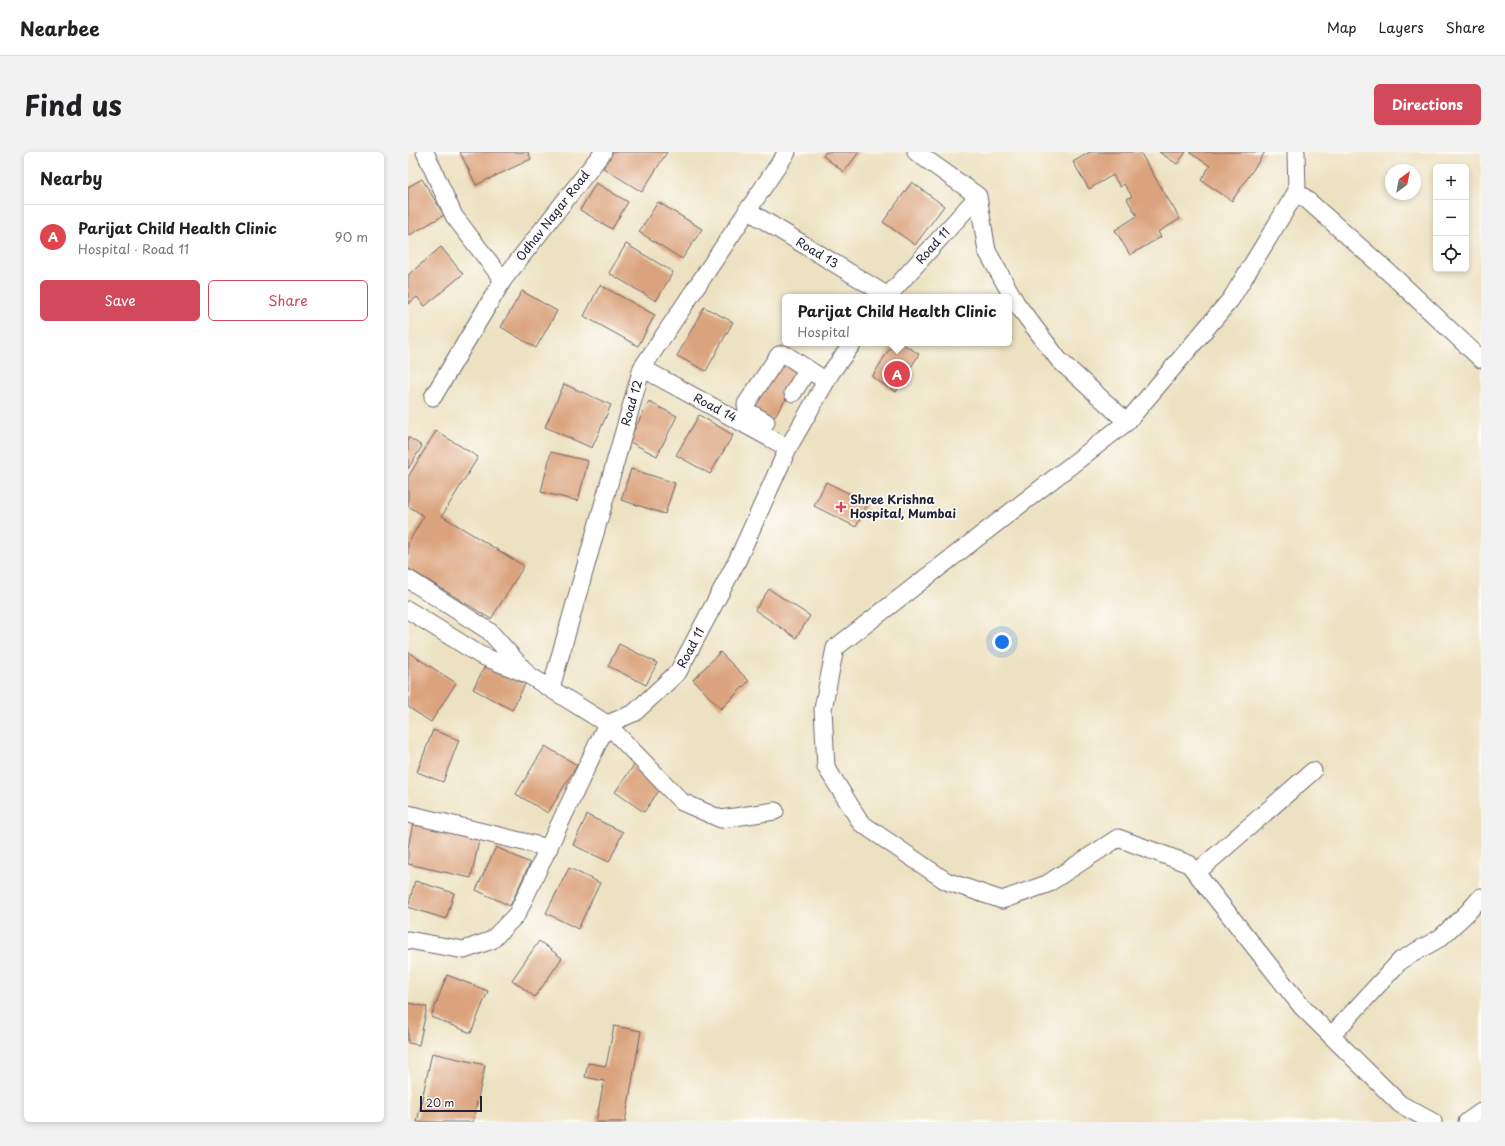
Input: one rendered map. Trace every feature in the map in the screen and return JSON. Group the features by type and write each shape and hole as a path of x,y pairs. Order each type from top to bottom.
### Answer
{"street":[{"path":"425,152 454,216 503,280"},
{"name":"Odhav Nagar Road","path":"433,397 503,280 603,152"},
{"name":"Road 12","path":"551,688 642,368 787,152"},
{"path":"916,152 978,196 987,251 1011,294"},
{"path":"1296,152 1297,191 1231,299 1127,422 835,648 823,709 826,767 861,823 946,881 1002,900 1047,884 1118,838 1189,864 1302,1007 1400,1104 1433,1122"},
{"path":"1297,191 1395,278 1481,359"},
{"name":"Road 11","path":"890,294 978,196"},
{"name":"Road 13","path":"747,210 882,294"},
{"path":"1012,295 1059,360 1127,422"},
{"name":"Road 11","path":"607,724 634,713 678,672 737,561 788,448 826,381 851,346"},
{"path":"766,422 747,411 746,404 779,355 786,355 826,381"},
{"name":"Road 14","path":"642,368 788,448"},
{"path":"793,393 808,369"},
{"path":"408,579 489,631 528,674"},
{"path":"408,610 480,655 528,674 607,724 682,802 721,819 775,811"},
{"path":"408,940 464,950 492,940 517,914 607,724"},
{"path":"1196,873 1313,771"},
{"path":"408,814 548,848"},
{"path":"1331,1036 1401,960 1440,938 1468,912 1481,897"},
{"path":"1467,1122 1481,1112"}],"building":[{"path":"460,152 528,152 531,159 476,185"},
{"path":"612,152 667,152 642,192 603,168"},
{"path":"826,152 859,152 844,172 823,156"},
{"path":"1090,152 1140,152 1180,219 1158,232 1161,237 1130,255 1115,230 1137,216 1127,199 1132,196 1124,184 1120,187 1113,175 1089,189 1073,162"},
{"path":"1159,152 1186,152 1177,164"},
{"path":"1189,152 1265,152 1232,201 1201,180 1210,166"},
{"path":"422,179 444,215 408,236 408,187"},
{"path":"912,182 944,206 915,245 883,222"},
{"path":"596,183 628,202 612,229 580,210"},
{"path":"658,202 702,229 682,259 639,232"},
{"path":"626,244 673,272 656,301 609,273"},
{"path":"441,247 463,274 425,306 417,297 408,304 408,275"},
{"path":"600,285 655,315 638,346 584,316"},
{"path":"522,291 557,311 536,348 501,327"},
{"path":"704,307 733,322 706,371 677,356"},
{"path":"891,346 906,346 919,354 896,392 872,377"},
{"path":"778,360 801,376 772,420 748,405"},
{"path":"564,384 611,405 592,448 545,427"},
{"path":"649,402 677,416 657,456 628,441"},
{"path":"699,415 733,435 710,474 676,455"},
{"path":"436,431 478,457 442,516 524,566 491,619 408,568 408,543 424,516 408,506 408,477"},
{"path":"408,437 422,446 408,469"},
{"path":"551,452 588,461 578,501 541,492"},
{"path":"631,469 675,483 665,514 621,500"},
{"path":"826,482 868,503 856,527 814,506"},
{"path":"769,589 810,616 796,638 755,610"},
{"path":"619,644 657,663 646,685 608,666"},
{"path":"408,652 456,683 431,722 408,707"},
{"path":"720,652 749,681 721,709 693,680"},
{"path":"486,664 525,684 512,710 473,689"},
{"path":"433,730 459,740 443,782 417,772"},
{"path":"545,746 577,765 548,813 516,794"},
{"path":"634,765 663,785 644,812 615,792"},
{"path":"587,815 623,832 609,862 573,845"},
{"path":"413,822 480,836 471,878 408,864 408,848"},
{"path":"496,847 530,863 510,906 476,890"},
{"path":"569,868 600,883 578,929 546,913"},
{"path":"415,881 454,893 446,919 408,907"},
{"path":"539,941 562,958 535,997 512,980"},
{"path":"447,975 488,991 471,1033 431,1017"},
{"path":"408,1003 427,1007 419,1045 408,1043"},
{"path":"614,1026 641,1031 625,1122 596,1122 604,1081 585,1077 588,1063 606,1066"},
{"path":"432,1053 485,1065 473,1122 417,1122"}],"place":[{"name":"Parijat Child Health Clinic","path":"897,374"},
{"name":"Shree Krishna Hospital, Mumbai","path":"841,507"}]}
